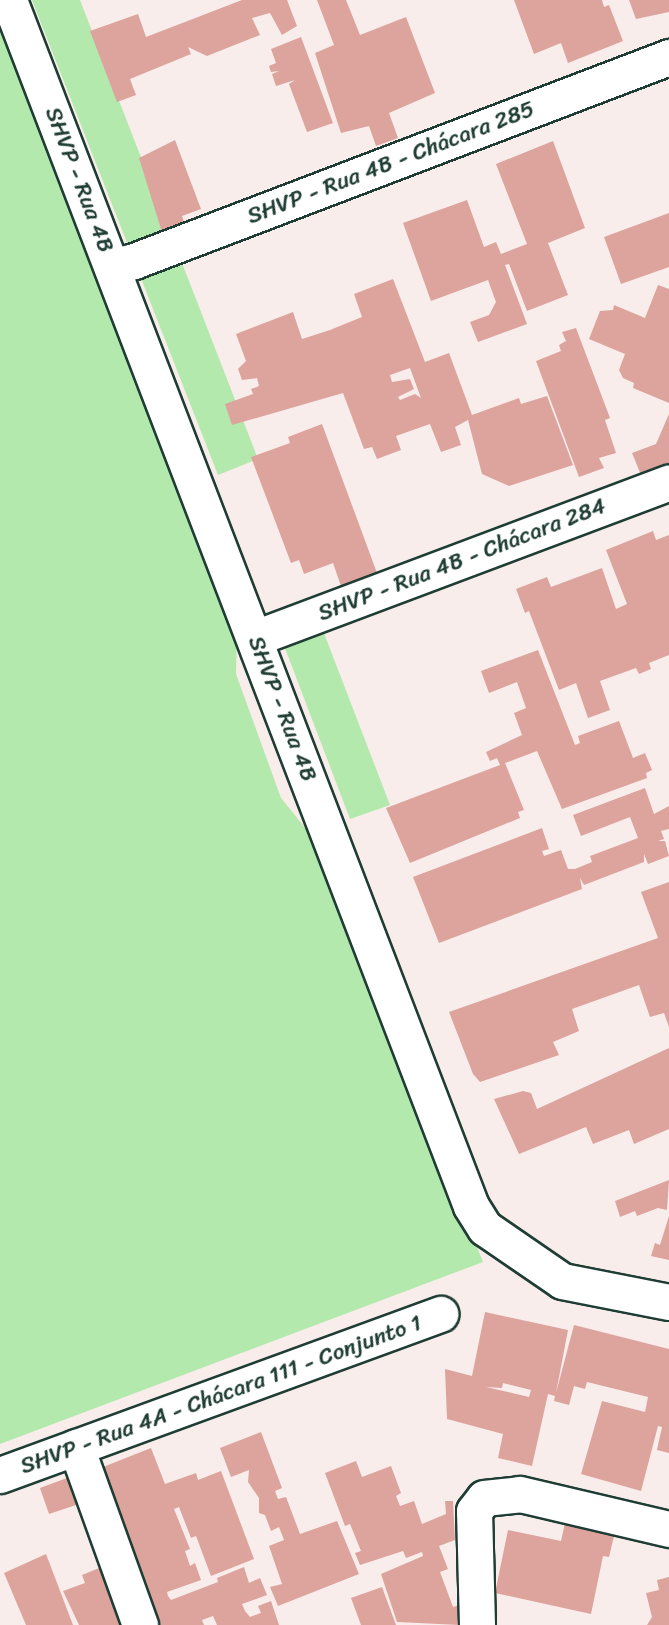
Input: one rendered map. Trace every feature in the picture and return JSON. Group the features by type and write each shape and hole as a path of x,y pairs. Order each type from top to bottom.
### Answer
{"street":[{"name":"SHVP - Rua 4B","path":"9,0 478,1217 485,1228 529,1263 562,1281 669,1302"},
{"name":"SHVP - Rua 4B - Chácara 285","path":"113,265 144,258 669,57"},
{"name":"SHVP - Rua 4B - Chácara 284","path":"255,638 669,482"},
{"name":"SHVP - Rua 4A - Chácara 111 - Conjunto 1","path":"0,1475 442,1314"},
{"path":"76,1447 140,1625"},
{"path":"477,1625 474,1511 484,1498 520,1494 669,1529"}],"green space":[{"path":"32,0 80,0 258,459 218,475"},
{"path":"0,20 237,631 236,674 281,798 315,840 483,1262 0,1444"},
{"path":"317,615 390,805 350,819 278,630"}],"building":[{"path":"242,0 287,0 297,26 282,35 270,13 252,18 260,35 207,56 188,47 191,54 130,79 136,95 117,102 90,31 138,14 146,37"},
{"path":"317,0 346,0 360,35 406,17 435,93 389,113 398,138 376,146 369,126 341,133 315,53 334,45"},
{"path":"514,0 602,0 604,7 609,5 623,41 568,63 561,43 534,54"},
{"path":"629,0 669,0 669,12 636,19"},
{"path":"301,37 333,123 307,132 289,84 295,80 276,86 272,74 279,71 271,72 269,66 276,63 271,49"},
{"path":"175,140 201,209 182,216 188,234 165,242 139,158"},
{"path":"553,141 585,228 548,243 568,295 527,311 509,264 505,265 527,324 478,342 470,322 489,315 496,302 488,280 431,301 403,223 467,200 484,247 496,242 501,254 527,244 496,164"},
{"path":"669,213 669,267 621,284 604,237"},
{"path":"393,279 425,362 449,353 472,415 519,398 521,404 547,396 573,465 509,486 482,474 468,420 455,427 461,445 441,452 430,424 396,436 401,450 377,459 372,447 364,449 343,393 232,425 225,404 253,394 251,389 259,386 257,378 242,380 238,369 246,361 236,334 293,312 302,339 330,330 362,317 354,294","holes":["410,368 421,398 415,394 400,400 398,397 414,389 410,379 392,382 390,375"]},
{"path":"658,285 669,289 669,403 633,388 634,383 623,378 619,370 625,354 589,339 600,311 613,310 614,305 645,318"},
{"path":"576,328 610,418 605,420 616,453 599,458 604,468 579,477 536,361 561,351 559,345 566,341 562,332"},
{"path":"669,414 669,465 641,475 632,453 656,444"},
{"path":"322,424 377,573 361,579 363,583 334,602 330,590 341,586 333,563 304,574 299,560 291,563 251,457 290,443 288,437"},
{"path":"653,531 656,540 669,535 669,655 649,663 651,669 639,674 636,668 600,681 610,710 588,718 576,683 559,690 529,611 525,613 516,589 547,577 551,587 602,568 616,609 627,604 606,550"},
{"path":"538,650 575,745 580,743 578,736 619,721 633,758 645,753 652,770 646,773 647,778 562,809 537,751 505,763 524,810 518,812 520,818 410,863 386,808 500,765 497,758 490,761 486,752 522,735 514,713 526,708 517,682 489,693 481,671"},
{"path":"645,788 654,814 669,806 669,829 661,831 664,839 658,841 665,841 669,856 648,864 644,854 644,862 584,885 580,878 582,889 439,943 413,877 542,828 549,849 542,851 544,856 561,850 568,869 575,869 592,862 590,856 638,838 630,817 581,836 573,815"},
{"path":"669,882 669,1027 664,1013 650,1017 639,985 572,1009 579,1031 553,1042 559,1055 480,1082 473,1074 449,1012 658,938 641,892"},
{"path":"669,1048 669,1129 634,1144 629,1130 593,1144 586,1127 519,1154 494,1099 523,1091 531,1093 537,1109"},
{"path":"669,1180 667,1210 658,1208 637,1216 635,1211 620,1217 615,1201"},
{"path":"669,1216 669,1260 651,1256 655,1243 660,1245"},
{"path":"485,1312 568,1330 556,1393 574,1325 669,1349 669,1453 657,1450 662,1427 658,1426 641,1491 581,1474 602,1401 645,1412 648,1397 587,1382 585,1389 574,1386 569,1405 554,1401 555,1396 548,1394 532,1466 498,1458 503,1434 447,1419 445,1369 472,1376","holes":["503,1383 531,1390 529,1397 486,1387 502,1388"]},
{"path":"261,1432 282,1488 275,1491 278,1499 286,1497 300,1534 337,1521 359,1574 278,1606 270,1587 282,1584 269,1546 284,1540 279,1527 271,1531 265,1515 259,1513 259,1498 248,1482 249,1470 231,1477 220,1448"},
{"path":"151,1448 165,1484 196,1473 198,1480 221,1471 254,1559 211,1576 196,1536 191,1538 179,1507 174,1509 190,1549 185,1551 190,1566 195,1563 201,1580 167,1592 168,1596 171,1600 218,1582 217,1578 244,1567 249,1583 260,1578 267,1595 242,1604 245,1611 250,1617 261,1613 258,1606 271,1601 279,1625 217,1625 213,1616 202,1620 204,1625 154,1625 98,1469"},
{"path":"356,1461 362,1477 391,1466 401,1493 396,1496 400,1506 414,1501 422,1524 446,1514 445,1501 453,1501 455,1540 439,1546 448,1569 440,1572 453,1607 459,1605 460,1625 397,1622 381,1574 423,1556 422,1552 406,1558 403,1551 360,1565 355,1553 361,1551 350,1524 345,1526 325,1473"},
{"path":"75,1475 85,1502 49,1514 40,1488"},
{"path":"565,1523 614,1536 609,1557 603,1556 591,1614 495,1593 508,1530 561,1541"},
{"path":"46,1554 73,1625 26,1625 4,1573"},
{"path":"104,1566 127,1625 79,1625 63,1591 85,1583 82,1575"},
{"path":"669,1577 669,1625 647,1625 652,1617 646,1593 659,1590 657,1580"},
{"path":"382,1587 396,1625 361,1625 351,1598"}]}
